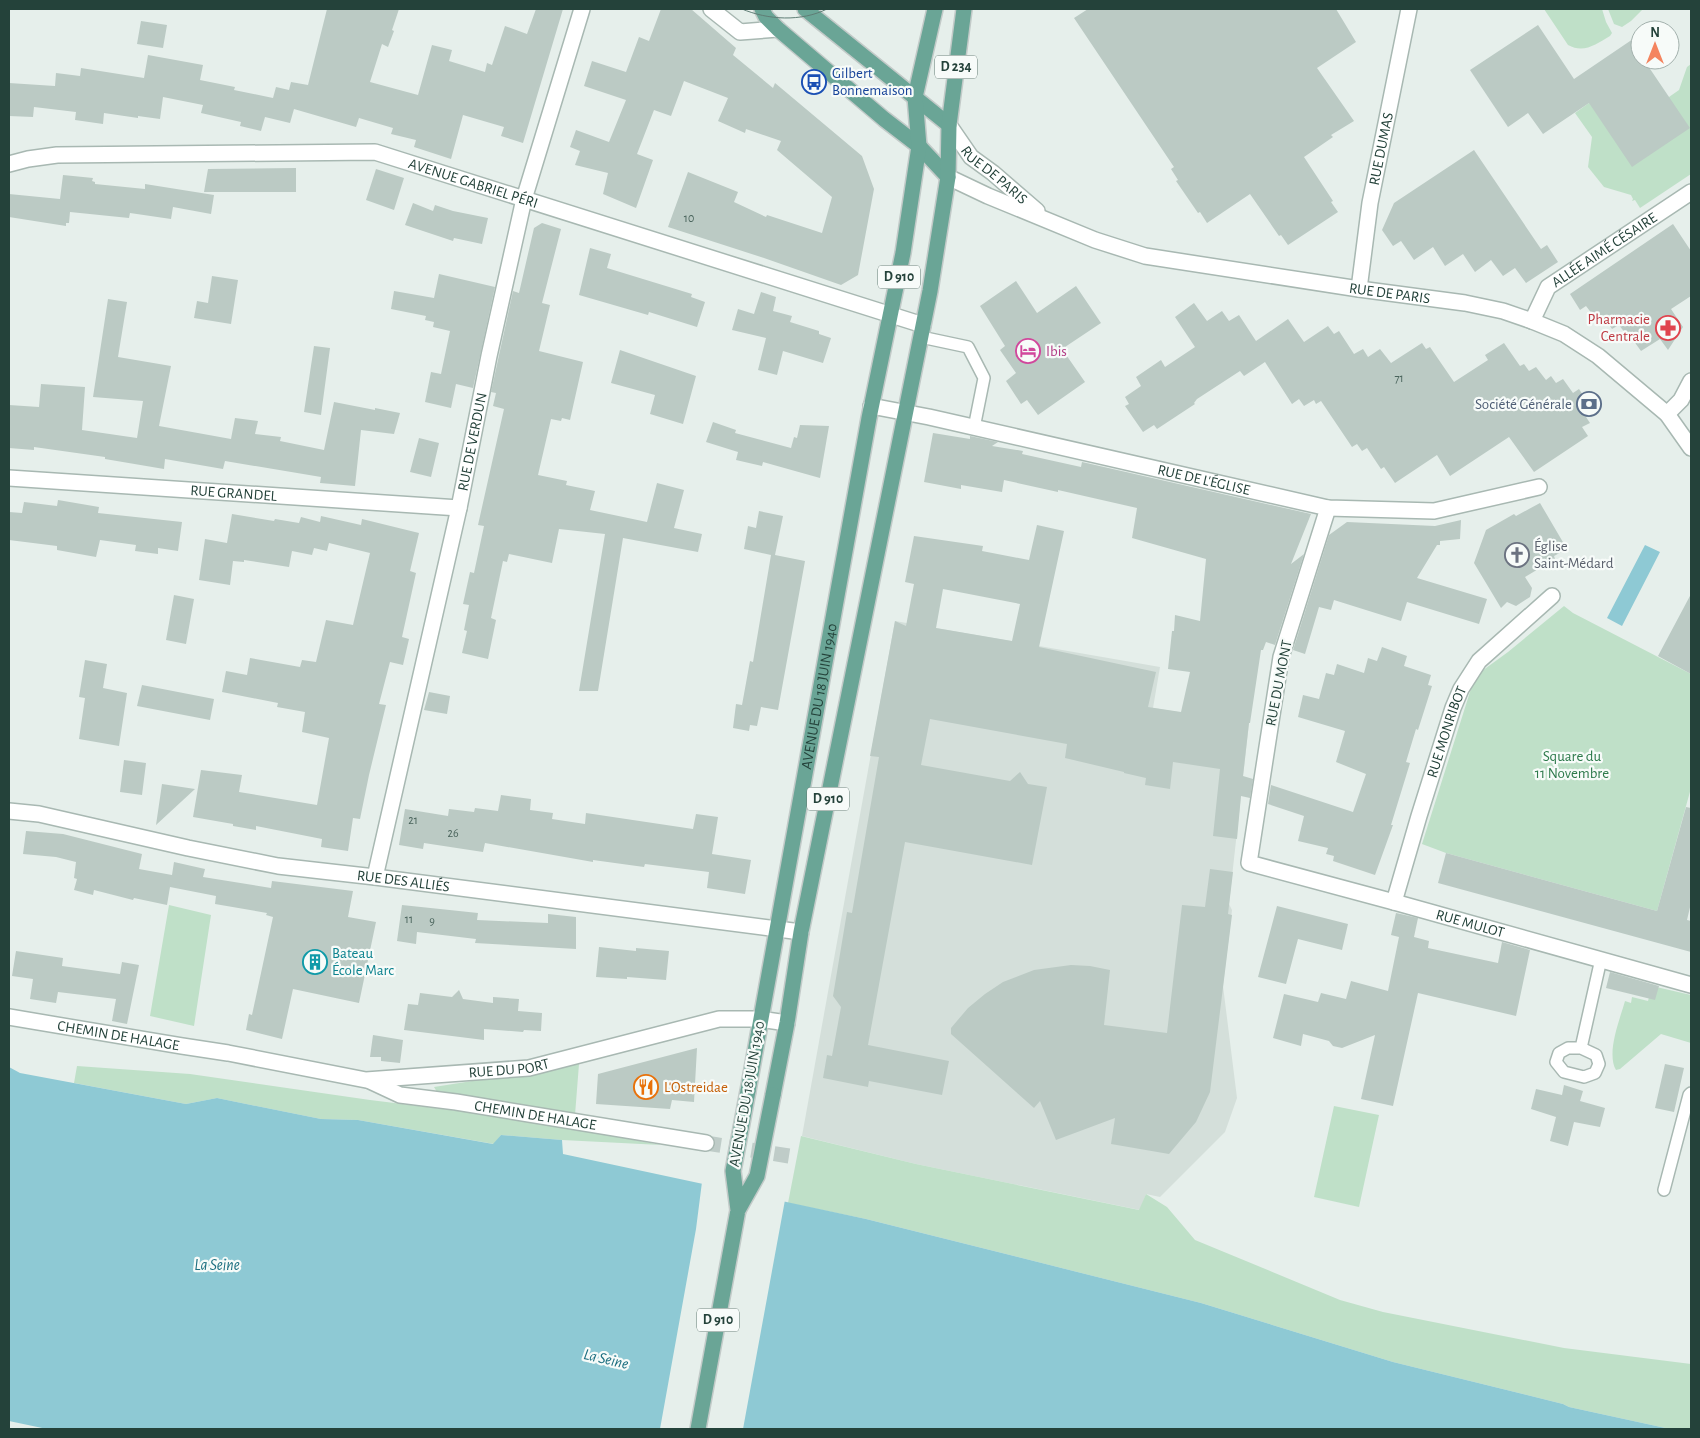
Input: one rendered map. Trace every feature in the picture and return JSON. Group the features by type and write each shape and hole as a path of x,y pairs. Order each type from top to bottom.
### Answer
{"main road":[{"path":"762,9 778,29 884,119 919,146 948,177"},
{"path":"805,9 949,125"},
{"name":"D 234","path":"915,97 935,9"},
{"name":"D 234","path":"949,125 964,9"},
{"name":"D 910","path":"915,97 919,146"},
{"name":"D 910","path":"948,177 949,125"},
{"name":"AVENUE DU 18 JUIN 1940","path":"738,1210 733,1171 872,406 904,253 919,146"},
{"name":"AVENUE DU 18 JUIN 1940","path":"738,1210 757,1176 787,1023 801,932 922,331 948,177"},
{"name":"D 910","path":"698,1429 738,1210"}],"street":[{"name":"RUE DE VERDUN","path":"375,877 459,508 489,356 524,199 582,9"},
{"path":"711,9 740,32 778,29"},
{"name":"RUE DUMAS","path":"1359,289 1365,232 1408,9"},
{"name":"RUE DE PARIS","path":"949,125 971,157 993,173 1046,219"},
{"name":"AVENUE GABRIEL PÉRI","path":"9,164 57,155 375,152 890,315 922,331"},
{"name":"RUE DE PARIS","path":"948,177 988,196 1095,240 1145,256 1359,289 1465,303 1502,311 1532,321 1564,334 1598,356 1667,414 1691,448"},
{"name":"ALLÉE AIMÉ CÉSAIRE","path":"1532,321 1548,287 1691,192"},
{"path":"1667,414 1681,400 1691,381"},
{"name":"RUE DE L'ÉGLISE","path":"872,406 906,412 1328,508 1434,511 1539,487"},
{"name":"RUE GRANDEL","path":"9,478 459,508"},
{"name":"RUE DU MONT","path":"1249,863 1281,657 1328,508"},
{"name":"RUE MONRIBOT","path":"1394,902 1453,708 1466,679 1479,661 1552,596"},
{"name":"RUE DES ALLIÉS","path":"9,811 39,814 188,848 278,866 801,932"},
{"name":"RUE MULOT","path":"1249,863 1691,985"},
{"name":"CHEMIN DE HALAGE","path":"9,1017 228,1052"},
{"name":"RUE DU PORT","path":"228,1052 366,1080 529,1068 719,1019 760,1019 787,1023"},
{"name":"CHEMIN DE HALAGE","path":"366,1080 400,1095 456,1102 706,1143"}],"lane":[{"path":"922,331 968,347 984,378 974,428"},
{"path":"1581,1048 1601,959"},
{"path":"1664,1190 1688,1095 1691,1093"}],"shaded area":[{"path":"895,621 1160,667 1153,708 1249,723 1229,904 1232,910 1223,986 1237,1098 1225,1132 1160,1197 1146,1194 1140,1210 916,1164 802,1136"}],"green space":[{"path":"1544,9 1602,9 1612,33 1590,47 1574,48 1568,45"},
{"path":"1608,9 1643,9 1622,27 1614,24"},
{"path":"1691,64 1691,174 1640,208 1635,200 1632,201 1631,195 1604,187 1588,167 1592,137 1575,113 1589,103 1669,97 1679,90 1687,67"},
{"name":"Square du 11 Novembre","path":"1564,606 1573,613 1691,674 1691,788 1657,911 1446,853 1422,844 1475,676 1508,652"},
{"path":"169,905 211,915 194,1026 150,1016"},
{"path":"1652,986 1691,995 1691,1043 1661,1034 1620,1069 1616,1070 1612,1055 1613,1045 1625,1001 1631,1003 1632,997 1648,1001"},
{"path":"579,1064 575,1115 440,1097 434,1087"},
{"path":"77,1066 190,1074 370,1100 524,1119 661,1145 501,1135 494,1144 358,1120 321,1119 217,1098 186,1104 74,1083"},
{"path":"1334,1106 1379,1115 1359,1207 1314,1197"},
{"path":"801,1136 916,1164 1139,1210 1146,1194 1167,1207 1195,1240 1340,1300 1383,1312 1564,1348 1691,1364 1691,1429 1670,1429 1569,1407 1393,1362 1201,1303 866,1219 788,1203"}],"water":[{"path":"1645,545 1660,552 1622,626 1607,618"},
{"name":"La Seine","path":"9,1067 20,1073 186,1104 217,1098 321,1119 358,1120 493,1144 501,1135 562,1140 563,1154 866,1219 1201,1303 1393,1362 1569,1407 1670,1429 47,1429 9,1421"}],"pier":[{"path":"702,1182 785,1200 743,1429 660,1429 696,1229"}],"building":[{"path":"327,9 399,9 388,47 382,44 370,82 418,95 432,45 452,50 449,61 485,72 487,63 492,65 505,26 527,34 536,9 563,9 523,143 501,136 504,127 463,115 451,159 414,147 416,140 391,134 393,128 359,118 356,127 294,109 290,123 265,117 261,131 240,126 241,122 201,113 203,105 163,97 160,119 104,113 103,124 75,120 76,112 34,107 33,117 9,116 9,83 55,86 56,73 80,76 81,68 144,78 148,55 203,65 200,80 235,87 234,90 273,98 276,87 289,90 291,82 308,85"},
{"path":"661,9 691,9 736,48 733,55 773,88 775,83 862,156 874,189 858,275 841,285 668,227 688,172 738,192 734,202 766,217 767,215 822,233 832,197 777,150 781,141 746,129 745,133 718,121 728,98 684,81 671,116 654,110 637,154 653,160 636,208 603,194 608,173 575,165 580,151 570,147 576,130 609,142 626,100 584,86 592,61 626,72 639,37 649,41"},
{"path":"1088,9 1336,9 1356,42 1317,68 1354,121 1331,135 1333,137 1304,157 1333,201 1331,202 1338,212 1288,245 1281,235 1279,236 1250,194 1207,223 1176,181 1178,180 1171,169 1174,167 1074,18"},
{"path":"141,21 167,25 163,48 137,44"},
{"path":"1538,25 1574,79 1630,41 1630,70 1651,70 1690,128 1632,167 1589,103 1543,134 1528,113 1508,127 1470,70"},
{"path":"1474,150 1541,249 1547,245 1558,262 1526,283 1515,268 1503,276 1491,260 1475,272 1463,254 1445,266 1433,247 1414,260 1401,241 1393,246 1382,230 1394,203"},
{"path":"296,168 296,192 204,192 208,169"},
{"path":"376,169 404,178 394,210 366,200"},
{"path":"63,175 93,178 92,181 95,184 145,189 145,184 214,195 211,214 173,207 171,219 130,213 129,218 70,212 69,223 66,223 66,226 9,217 9,194 60,199"},
{"path":"413,203 433,211 435,205 453,211 488,218 482,244 454,238 453,241 405,225"},
{"path":"542,223 561,229 542,303 550,305 539,351 583,362 570,420 562,418 561,421 551,419 538,475 567,481 566,485 595,491 590,510 647,522 657,483 684,490 674,528 702,534 698,552 623,538 598,691 579,691 605,534 559,529 552,563 509,554 507,562 503,561 491,618 496,620 488,659 462,653 467,631 464,630 469,605 463,604 470,572 474,573 484,526 478,525 504,409 493,406 496,393 491,392 513,291 519,293 534,228"},
{"path":"1673,224 1691,251 1691,296 1671,309 1683,327 1668,350 1660,339 1641,351 1619,325 1612,329 1603,315 1596,319 1586,306 1580,310 1570,294"},
{"path":"590,248 611,254 607,268 692,294 691,297 705,302 697,327 649,312 648,315 579,295"},
{"path":"439,274 495,287 473,388 456,384 451,408 425,402 431,372 441,374 450,331 433,327 434,322 425,320 426,316 391,309 394,291 434,298"},
{"path":"212,276 238,280 231,324 194,318 197,301 208,303"},
{"path":"1016,281 1037,313 1076,286 1101,323 1062,349 1085,382 1038,415 1027,400 1021,404 1006,381 1016,373 1000,350 1005,346 980,306"},
{"path":"761,292 776,297 773,311 792,316 790,322 819,331 819,334 831,338 823,363 783,351 777,375 758,370 766,338 732,330 738,309 754,314"},
{"path":"108,299 127,302 118,357 171,366 159,426 231,439 235,418 258,421 255,434 281,437 280,441 324,450 334,402 400,413 394,434 361,430 355,486 320,483 321,477 225,461 223,469 165,459 164,469 105,459 105,457 34,447 34,450 9,448 9,405 39,407 41,384 85,387 82,430 137,438 143,401 93,397"},
{"path":"1194,303 1207,321 1222,311 1229,321 1239,315 1256,341 1288,319 1304,342 1328,326 1334,334 1339,331 1354,354 1363,349 1368,357 1380,349 1391,363 1422,343 1426,349 1430,347 1454,382 1488,360 1485,355 1504,343 1520,366 1524,364 1529,371 1536,367 1546,380 1551,376 1556,383 1563,379 1573,393 1579,389 1594,412 1586,417 1590,423 1582,427 1588,436 1534,472 1509,437 1450,476 1437,455 1395,483 1384,467 1381,469 1367,448 1362,451 1357,444 1352,447 1321,401 1316,404 1314,400 1304,406 1299,399 1292,404 1265,362 1244,376 1240,371 1197,399 1195,404 1157,429 1154,425 1143,432 1125,406 1129,404 1125,397 1141,386 1136,377 1161,360 1165,367 1195,347 1175,317"},
{"path":"314,346 330,348 321,415 304,412"},
{"path":"620,350 696,376 683,424 650,414 655,395 611,383"},
{"path":"713,422 736,430 735,433 791,448 794,437 797,438 800,425 829,426 820,478 763,462 762,466 736,460 738,452 706,442"},
{"path":"933,433 970,439 970,436 998,442 992,446 1023,451 1022,454 1081,467 1082,462 1311,514 1291,564 1304,554 1275,645 1266,642 1263,650 1261,650 1249,723 1243,776 1253,779 1250,798 1241,796 1237,839 1213,836 1220,769 1173,762 1170,789 1145,785 1146,778 1065,758 1067,744 930,719 921,765 1010,781 1020,772 1028,784 1047,787 1032,865 905,842 868,1045 949,1061 942,1095 869,1081 868,1087 823,1078 827,1055 832,1056 841,1007 833,996 847,912 852,913 879,757 870,756 895,621 906,626 914,584 905,582 914,536 983,546 982,551 1029,560 1037,525 1064,531 1039,647 1156,672 1148,707 1181,712 1190,672 1168,669 1172,631 1174,631 1175,615 1200,621 1206,559 1132,538 1137,508 1004,480 1002,492 961,485 961,489 924,482","holes":["943,589 1020,604 1012,641 936,628"]},
{"path":"419,438 439,443 431,477 410,472"},
{"path":"58,500 99,507 98,513 182,522 178,551 158,548 158,554 135,551 136,545 100,540 96,557 57,550 57,546 9,540 9,512 22,513 24,502 57,506"},
{"name":"Église Saint-Médard","path":"1540,503 1567,549 1554,556 1555,559 1525,577 1532,588 1530,597 1516,606 1507,602 1501,608 1474,563 1486,530 1514,514 1516,516"},
{"path":"759,511 783,516 775,555 805,561 778,710 761,707 757,726 750,725 749,731 733,728 736,704 742,705 750,661 753,662 771,555 744,549 748,526 756,528"},
{"path":"232,514 299,523 301,517 320,522 321,516 361,525 362,519 419,533 410,571 416,573 402,637 409,639 403,665 390,662 379,704 386,705 360,819 353,818 348,851 321,847 322,839 256,826 256,830 193,817 201,770 242,775 239,792 317,805 329,738 302,732 305,712 277,707 278,703 222,692 226,671 247,675 250,658 300,667 302,660 316,662 326,620 353,625 370,553 329,543 327,551 314,548 312,555 292,551 289,567 244,560 244,562 233,561 230,585 199,580 205,539 227,543"},
{"path":"1461,520 1460,539 1440,541 1440,545 1437,545 1417,578 1487,599 1479,624 1407,602 1401,621 1334,600 1331,610 1319,607 1305,654 1293,650 1329,535 1347,522 1435,526"},
{"path":"1691,594 1691,674 1658,656"},
{"path":"174,595 194,599 186,644 166,640"},
{"path":"1382,647 1407,656 1404,666 1431,675 1428,685 1432,686 1406,762 1410,763 1391,825 1393,825 1375,875 1333,861 1334,856 1326,854 1328,848 1298,841 1304,816 1268,804 1271,785 1353,812 1366,774 1336,762 1345,731 1298,717 1303,695 1319,699 1326,673 1334,675 1337,664 1364,673 1368,658 1377,661"},
{"path":"85,660 107,664 103,688 127,693 119,746 79,739 85,698 79,697"},
{"path":"142,685 214,699 210,720 137,706"},
{"path":"429,692 450,696 447,714 424,710"},
{"path":"124,760 146,763 142,795 120,792"},
{"path":"162,784 195,789 156,825"},
{"path":"501,795 531,799 530,810 553,813 552,819 585,824 586,813 693,829 696,814 718,817 712,854 751,860 745,894 707,888 709,872 645,864 644,867 593,860 593,862 485,843 483,852 424,843 423,849 399,845 405,809 448,816 449,809 474,812 475,808 498,811"},
{"path":"1686,807 1691,808 1691,903 1687,920 1691,921 1691,952 1438,883 1446,853 1657,911"},
{"path":"26,831 63,834 142,854 139,869 172,875 174,862 205,869 203,877 271,888 272,881 353,891 348,917 376,922 359,1003 293,989 282,1039 246,1030 249,1014 252,1015 273,917 266,915 267,913 215,904 216,896 170,887 167,905 134,898 133,900 94,890 93,895 74,890 77,879 74,878 76,862 56,857 23,854"},
{"path":"1210,869 1233,872 1228,914 1232,915 1210,1092 1196,1122 1169,1154 1111,1144 1115,1118 1056,1140 1040,1101 1034,1108 951,1034 951,1028 968,1008 1003,982 1034,970 1071,965 1110,970 1104,1025 1167,1033 1182,905 1205,907"},
{"path":"402,905 478,913 477,920 548,923 548,914 576,917 576,949 475,943 476,939 417,932 416,944 397,941"},
{"path":"1277,906 1348,924 1342,950 1298,939 1286,984 1258,977"},
{"path":"1396,913 1418,918 1414,937 1429,941 1428,948 1498,963 1502,942 1530,950 1516,1016 1418,993 1393,1106 1361,1099 1375,1035 1342,1048 1333,1046 1329,1041 1303,1034 1301,1046 1273,1038 1284,994 1318,1002 1321,993 1346,999 1351,981 1388,991 1399,937 1391,935"},
{"path":"599,947 636,951 636,948 669,951 666,980 596,977"},
{"path":"16,951 63,958 62,966 120,974 122,962 139,965 127,1024 112,1021 116,999 58,992 56,1003 30,999 33,979 12,976"},
{"path":"1610,972 1659,986 1655,1000 1606,988"},
{"path":"459,990 463,999 493,1003 493,997 519,999 518,1011 542,1013 541,1031 524,1030 523,1032 484,1029 484,1040 404,1030 408,1004 418,1005 420,993 452,997"},
{"path":"373,1035 403,1040 400,1063 381,1061 381,1057 370,1057"},
{"name":"L'Ostreidae","path":"697,1048 694,1102 672,1100 670,1109 596,1104 598,1074"},
{"path":"1665,1064 1684,1068 1674,1112 1655,1108"},
{"path":"1564,1085 1583,1091 1580,1101 1605,1108 1600,1127 1574,1122 1568,1146 1550,1141 1556,1117 1531,1109 1536,1089 1562,1095"}],"tunnel":[{"path":"706,1143 789,1156"}],"tram line":[{"path":"742,9 752,13 784,18 806,16 827,9"}],"place":[{"name":"Gilbert Bonnemaison","path":"814,82"},
{"name":"Pharmacie Centrale","path":"1668,328"},
{"name":"Ibis","path":"1028,351"},
{"name":"Société Générale","path":"1589,404"},
{"name":"Église Saint-Médard","path":"1517,555"},
{"name":"Bateau École Marc","path":"315,962"},
{"name":"L'Ostreidae","path":"646,1087"}]}
